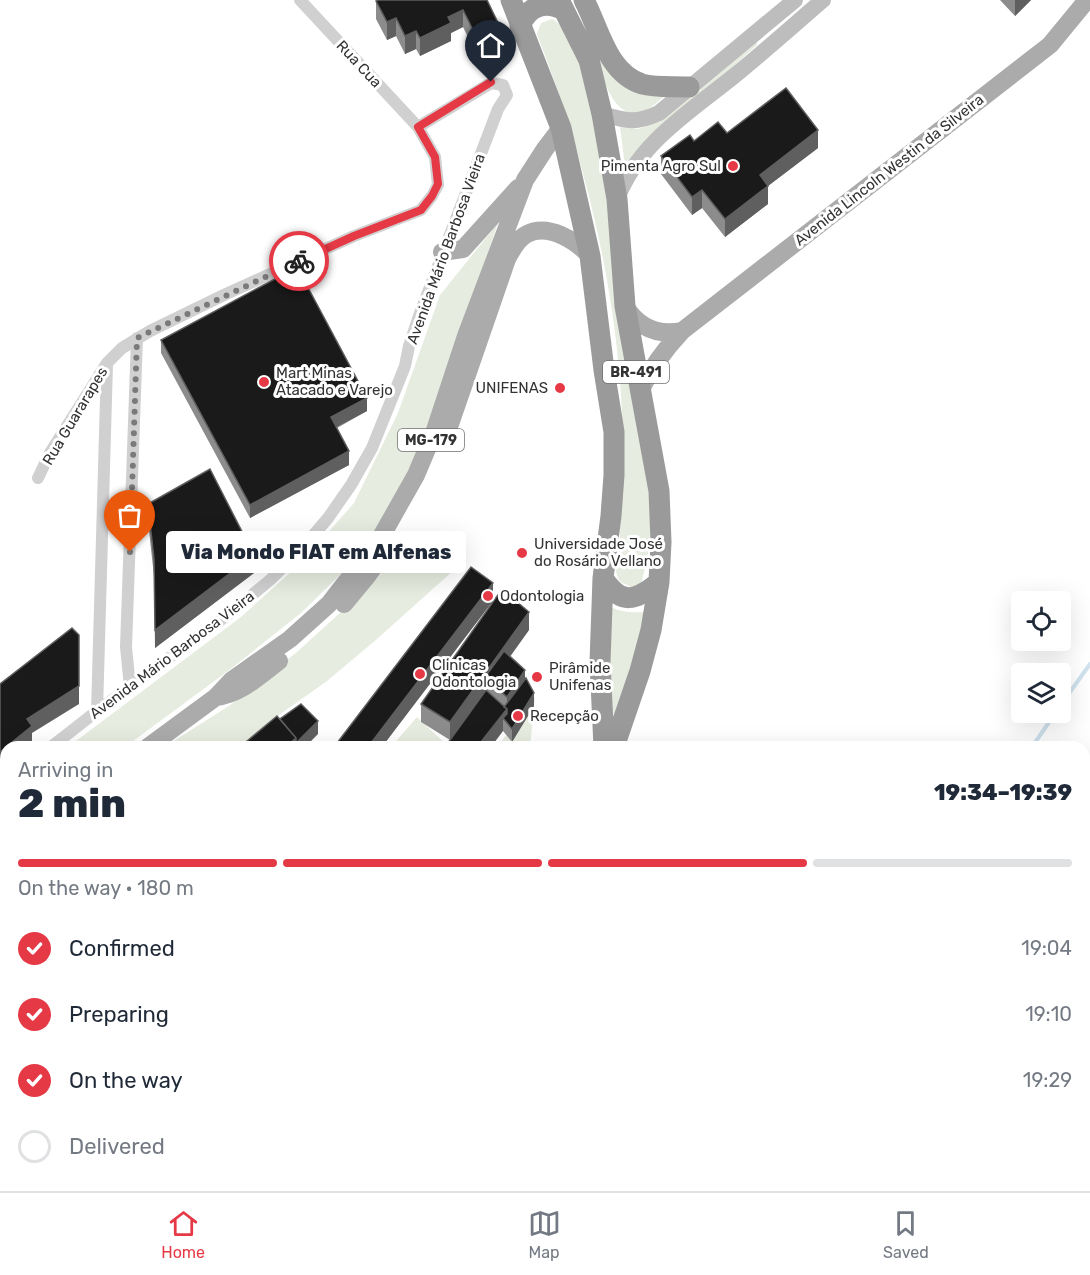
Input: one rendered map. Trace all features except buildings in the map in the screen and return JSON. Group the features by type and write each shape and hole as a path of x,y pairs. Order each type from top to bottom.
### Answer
{"highway":[{"name":"BR-491","path":"511,0 561,128 590,256 614,432 611,516 603,578 600,662 604,741"},
{"path":"584,0 611,59 622,72 634,81 644,84 689,87"},
{"path":"520,26 529,10 547,4 561,5"},
{"name":"BR-491","path":"561,5 589,60 603,114 617,199 625,306 659,491 661,542 659,582 651,630 616,741"},
{"path":"603,578 610,588 626,598 645,593 659,582"}],"main road":[{"path":"603,114 629,122 644,120 659,113 795,0"},
{"name":"Avenida Lincoln Westin da Silveira","path":"640,391 664,349 682,331 1050,45 1087,0"},
{"path":"617,199 632,167 651,145 680,117 739,72 820,1"},
{"path":"762,27 774,42"},
{"name":"MG-179","path":"156,741 216,697 232,680 290,639 329,604 381,537 416,475 435,430 470,326 525,180 544,149 561,128"},
{"path":"442,252 463,249 525,180"},
{"name":"MG-179","path":"216,697 238,692 295,649 337,612 393,540 427,481 507,259 514,246 529,233 553,232 579,244 590,256"},
{"path":"625,306 636,321 653,331 662,333 682,331"}],"street":[{"name":"Rua Cua","path":"300,0 418,127"},
{"name":"Avenida Mário Barbosa Vieira","path":"58,741 229,614 270,580 299,552 334,510 351,485 372,448 405,366 409,346 442,252 498,109 507,94 502,85 491,82 418,127"},
{"name":"Rua Guararapes","path":"38,478 50,453 107,363 122,348 137,338 354,236 421,210 438,184 435,157 418,127"},
{"path":"130,687 126,647 137,338"},
{"path":"96,711 107,363"}],"shaded area":[{"path":"552,19 565,31 571,42 594,98 647,471 650,545 642,581 631,587 619,581 616,572 620,539 622,422 619,364 613,316 595,220 583,173 537,34 541,23"},
{"path":"757,41 757,45 633,155 625,167 620,126 638,129 660,121"},
{"path":"593,48 669,92 642,112 631,113 622,109 609,92"},
{"path":"498,223 429,426 389,512 355,560 301,613 228,671 133,741 76,741 241,617 304,560 354,503 398,413 440,295"},
{"path":"421,541 455,569 327,681 279,715 249,741 174,741 229,706 297,652 375,581 397,553"},
{"path":"610,607 627,612 645,612 643,634 610,741"},
{"path":"535,697 531,741 502,741"},
{"path":"417,717 443,741 396,741"}],"waterway":[{"path":"1071,691 1090,664"},
{"path":"1036,741 1048,723"}],"way so far":[{"path":"130,552 137,338 299,261"}],"place":[{"name":"Pimenta Agro Sul","path":"733,166"},
{"name":"Mart Minas Atacado e Varejo","path":"264,382"},
{"name":"UNIFENAS","path":"560,388"},
{"name":"Via Mondo FIAT em Alfenas","path":"130,552"},
{"name":"Universidade José do Rosário Vellano","path":"522,553"},
{"name":"Odontologia","path":"488,596"},
{"name":"Clinicas Odontologia","path":"420,674"},
{"name":"Pirâmide Unifenas","path":"537,677"},
{"name":"Recepção","path":"518,716"}],"route":[{"path":"299,261 354,236 421,210 438,184 435,157 418,127 491,82"}]}
